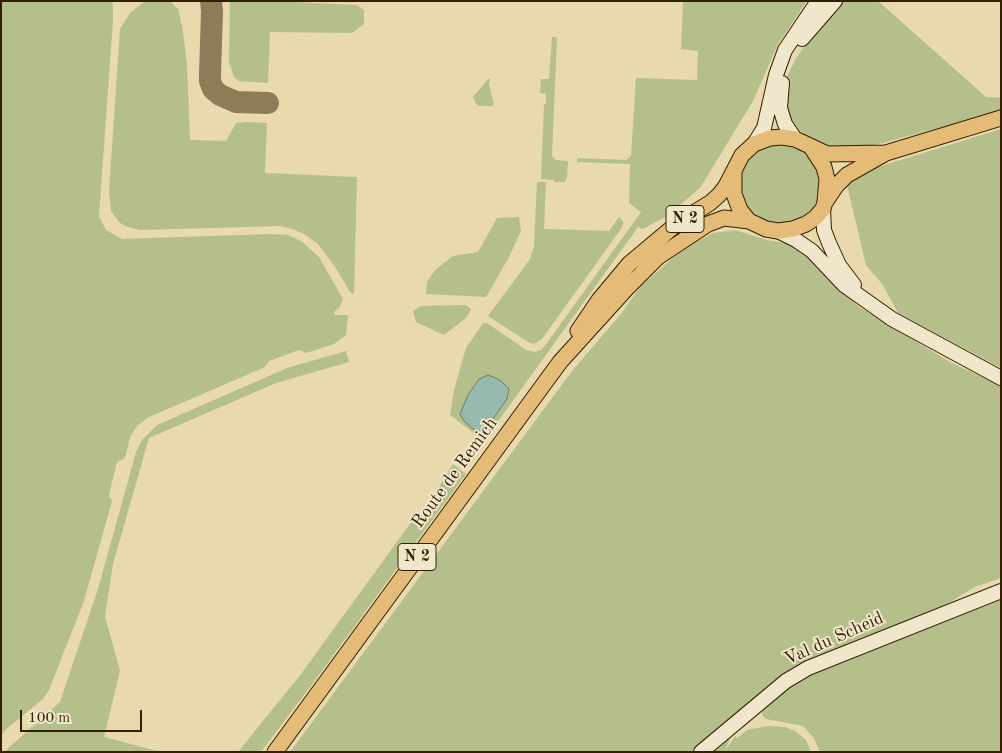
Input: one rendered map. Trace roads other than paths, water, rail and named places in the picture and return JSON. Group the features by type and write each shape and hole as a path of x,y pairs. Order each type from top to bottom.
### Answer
{"main road":[{"path":"795,139 785,124 780,108 780,94 787,64 797,40 821,10 820,1"},
{"path":"820,1 786,50 776,75 764,128 754,144 742,155 734,169 734,194 740,210 749,221 766,229 778,231 793,229 806,224 815,218 836,186 847,175 886,153 1001,118"},
{"path":"787,64 804,37 835,1"},
{"path":"754,144 770,138 782,137 795,139 827,154 886,153"},
{"path":"811,147 824,168 827,179 824,230 828,243 839,265 865,299"},
{"name":"Route de Remich","path":"275,752 560,362 585,320 611,285 629,264 679,222 715,199 726,186 734,169"},
{"name":"Route de Remich","path":"560,362 627,288 658,257 708,224 724,218 749,221"},
{"path":"778,231 812,251 844,285 907,327 1001,378"},
{"name":"Val du Scheid","path":"701,752 786,680 808,668 1001,591"}],"water":[{"path":"488,375 500,380 509,389 507,399 486,429 480,431 473,429 464,421 460,414 468,395 479,379"}]}
